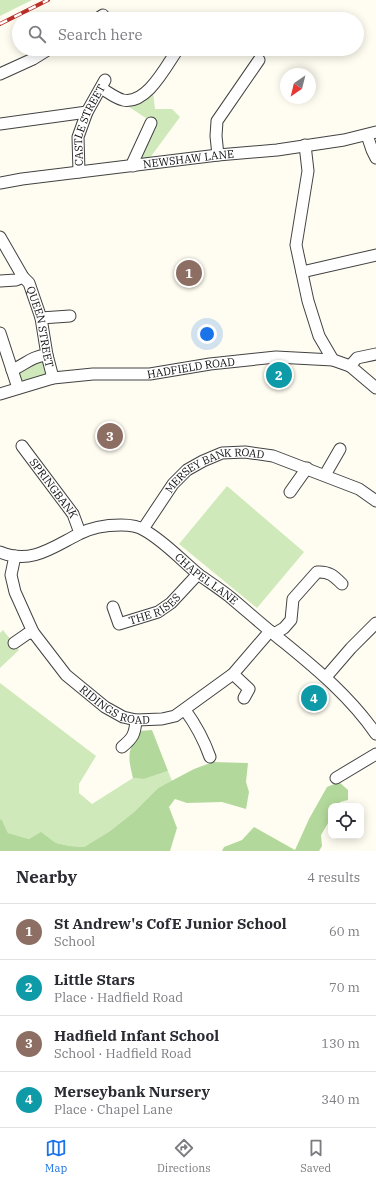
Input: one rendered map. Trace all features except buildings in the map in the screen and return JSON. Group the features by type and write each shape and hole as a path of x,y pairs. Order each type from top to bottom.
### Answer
{"street":[{"path":"0,74 38,56"},
{"name":"CASTLE STREET","path":"79,172 78,137 87,112 103,84 123,100 140,98 152,86 173,56"},
{"path":"218,155 216,136 217,121 259,60"},
{"path":"0,124 87,112"},
{"path":"133,166 133,162 151,124"},
{"path":"371,133 372,150 376,158"},
{"name":"NEWSHAW LANE","path":"0,183 218,155 277,150 344,140 371,133"},
{"path":"305,146 308,171 296,245 308,301 319,336 333,360"},
{"name":"QUEEN STREET","path":"0,237 23,277 29,283 41,318 47,355 53,378"},
{"path":"302,272 376,255"},
{"path":"0,281 16,280 23,277"},
{"path":"41,318 70,316"},
{"path":"0,333 18,388"},
{"path":"350,366 357,358 376,354"},
{"path":"12,370 20,367 36,356 47,355"},
{"name":"HADFIELD ROAD","path":"0,394 53,378 93,374 150,374 210,364 276,358 333,360 350,366 376,388"},
{"name":"SPRINGBANK","path":"22,446 73,514 80,533"},
{"path":"325,475 340,449"},
{"name":"MERSEY BANK ROAD","path":"143,529 173,484 187,470 222,453 245,452 274,456 359,489 376,500"},
{"path":"290,492 307,468"},
{"name":"CHAPEL LANE","path":"0,552 15,556 38,555 51,550 80,533 92,529 105,526 122,525 143,529 169,548 198,574 229,597 326,677 361,713 376,734"},
{"name":"RIDINGS ROAD","path":"15,556 12,575 15,592 33,632 66,675 105,707 123,717 136,720 162,719 176,716 233,674 272,633 284,628 291,620 293,599 318,572 324,572 332,575 342,584"},
{"name":"THE RISES","path":"113,607 119,624 158,612 172,603 198,574"},
{"path":"326,677 351,648 376,623"},
{"path":"14,643 27,634 33,632"},
{"path":"233,674 249,689 244,698"},
{"path":"185,710 194,721 210,757"},
{"path":"122,747 130,740 135,731 136,720"},
{"path":"336,778 376,754"}],"green space":[{"path":"0,0 32,0 0,16"},
{"path":"153,92 155,109 172,109 180,117 149,159 139,160 155,124 123,103"},
{"path":"45,358 51,377 20,385 15,371"},
{"path":"227,486 304,552 257,608 179,544"},
{"path":"3,630 19,650 0,668 0,633"},
{"path":"0,683 96,756 79,784 79,793 92,804 133,778 144,779 168,771 172,781 158,788 134,812 110,831 84,847 56,843 43,834 29,839 8,833 2,820 0,819"},
{"path":"152,730 168,771 144,779 133,778 129,758 131,748 140,731"},
{"path":"213,762 248,763 246,782 249,792 246,809 222,802 187,803 175,799 169,807 177,828 170,851 0,851 0,819 2,820 8,833 29,839 41,832 56,843 84,847 110,831 134,812 158,788 194,769"},
{"path":"339,782 348,790 348,800 340,803 328,803 328,823 321,835 322,846 319,851 222,851 224,847 242,840 254,827 295,850 309,819 327,787"}],"railway":[{"path":"24,12 48,0"},
{"path":"0,24 12,18"}],"place":[{"name":"St Andrew's CofE Junior School","path":"189,273"},
{"name":"Little Stars","path":"279,375"},
{"name":"Hadfield Infant School","path":"110,436"},
{"name":"Merseybank Nursery","path":"314,698"}]}
